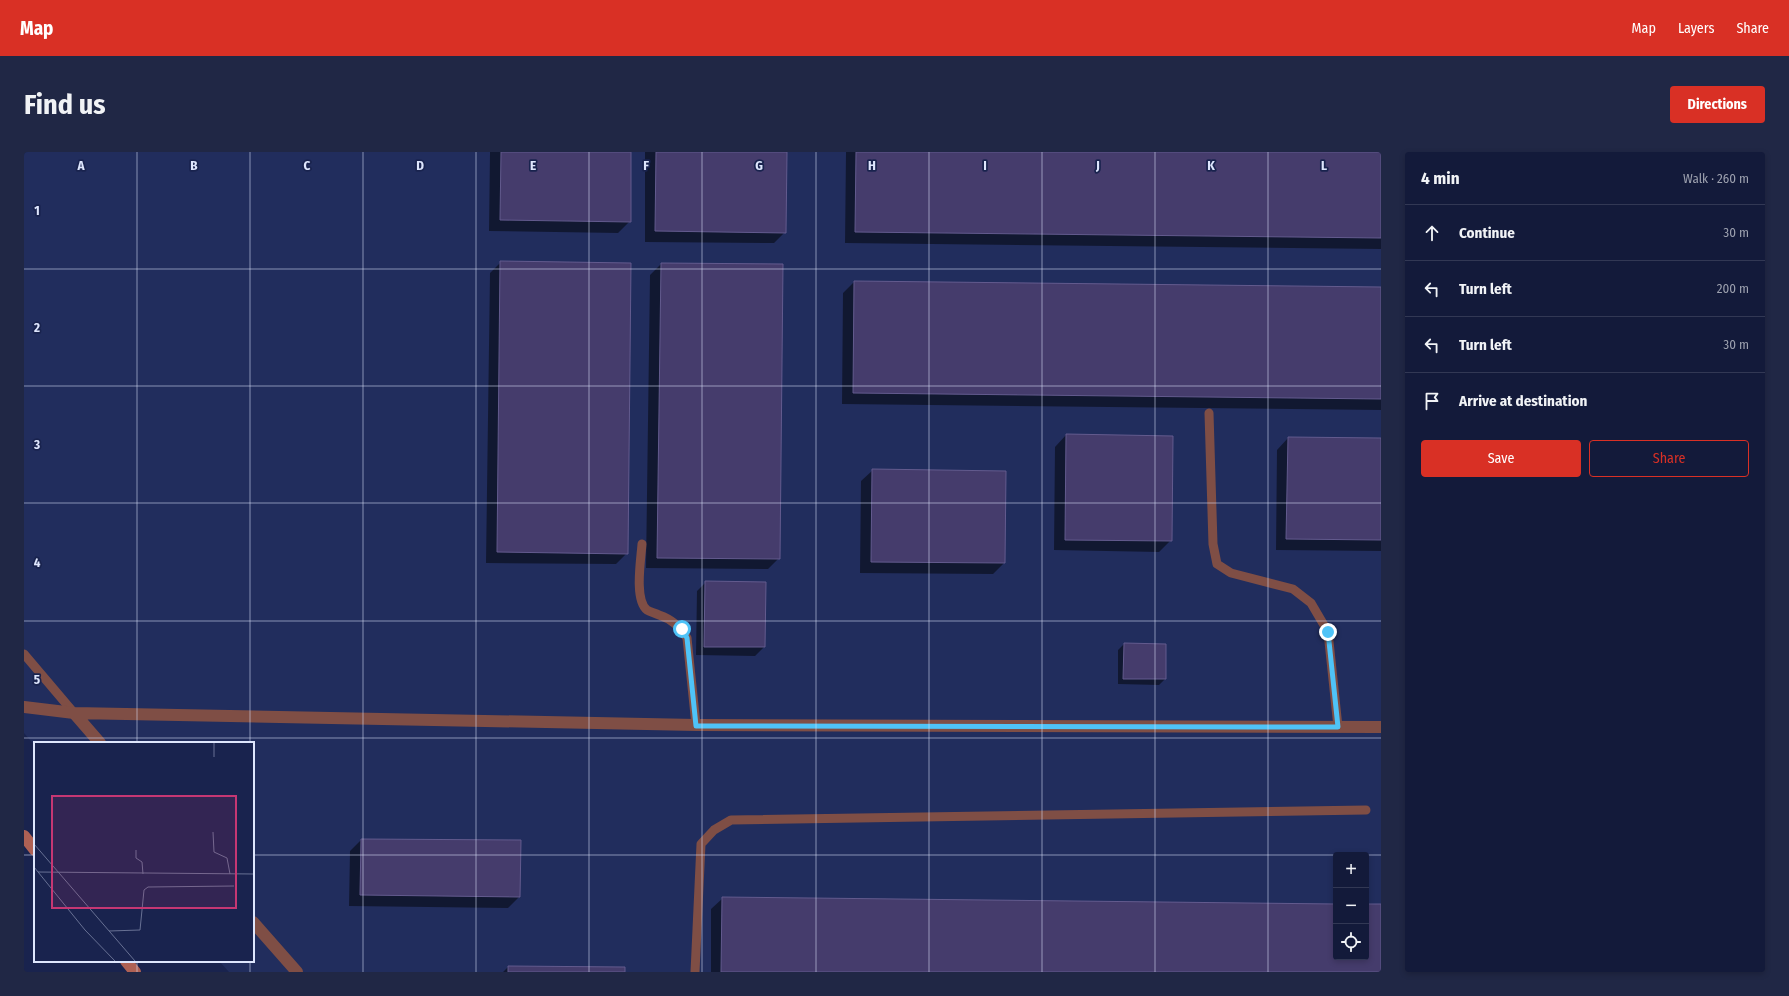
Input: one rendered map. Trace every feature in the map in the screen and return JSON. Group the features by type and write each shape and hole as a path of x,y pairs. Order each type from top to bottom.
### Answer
{"main road":[{"path":"24,836 34,849"},
{"path":"127,962 135,972"}],"street":[{"path":"24,707 74,713 696,726 1381,727"},
{"path":"74,713 99,742"},
{"path":"254,923 297,972"}],"lane":[{"path":"1209,413 1213,544 1217,564 1231,573 1293,589 1311,603 1328,632 1338,727"},
{"path":"642,544 640,588 643,605 648,611 675,623 682,629 687,638 696,726"},
{"path":"24,654 74,713"},
{"path":"695,972 701,844 714,830 731,820 1366,810"}],"shaded area":[{"path":"24,152 1381,152 1381,972 229,972 220,962 254,962 254,742 34,742 34,745 24,733"}],"building":[{"path":"501,152 631,152 631,222 500,220"},
{"path":"656,152 787,152 786,233 655,231"},
{"path":"856,152 1381,152 1381,238 855,232"},
{"path":"500,261 631,263 628,554 497,552"},
{"path":"661,263 783,264 780,559 657,558"},
{"path":"854,281 1381,287 1381,399 853,393"},
{"path":"1066,434 1173,436 1172,541 1065,540"},
{"path":"1288,437 1381,438 1381,540 1286,539"},
{"path":"872,469 1006,471 1005,563 871,562"},
{"path":"705,581 766,582 765,647 704,647"},
{"path":"1124,643 1166,644 1166,679 1123,679"},
{"path":"361,839 521,840 520,897 360,895"},
{"path":"722,897 1333,904 1333,960 1369,960 1369,904 1381,904 1381,972 721,972"},
{"path":"508,966 625,967 625,972 508,972"}],"route":[{"path":"682,629 687,638 696,726 1338,727 1328,632"}]}
